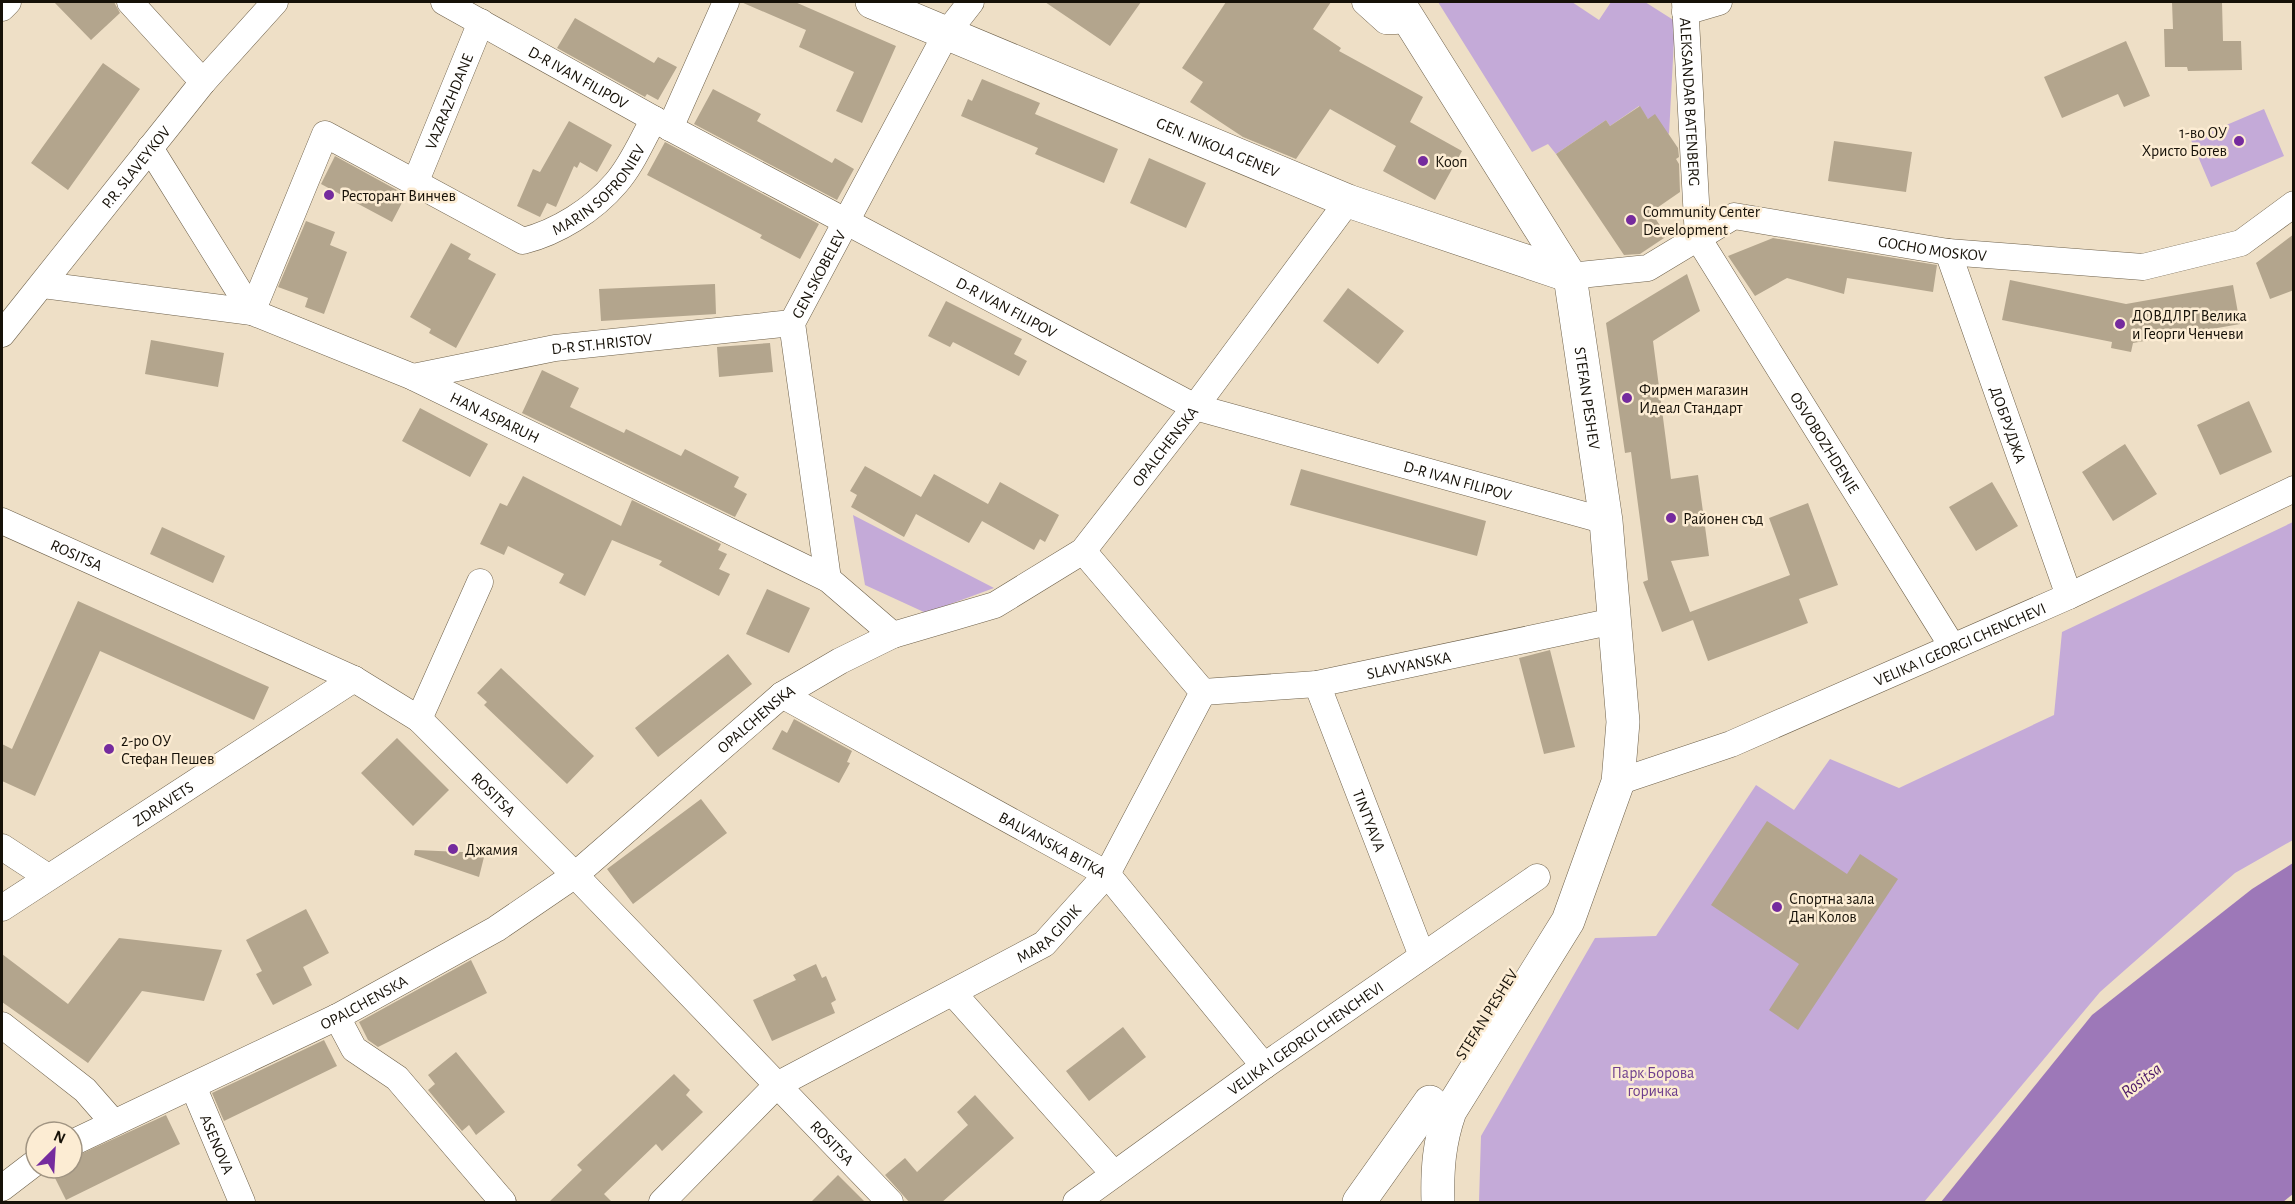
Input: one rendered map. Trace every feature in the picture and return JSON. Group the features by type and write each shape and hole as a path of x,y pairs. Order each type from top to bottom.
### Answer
{"street":[{"path":"2,8 8,2"},
{"path":"130,2 203,82"},
{"name":"P.R. SLAVEYKOV","path":"2,334 203,82 274,2"},
{"name":"D-R IVAN FILIPOV","path":"444,2 662,123 1195,407 1606,521"},
{"name":"MARIN SOFRONIEV","path":"416,181 523,241 544,236 601,198 618,182 662,123 726,2"},
{"name":"GEN. NIKOLA GENEV","path":"872,2 1348,201 1570,276"},
{"name":"GEN.SKOBELEV","path":"828,579 792,323 946,34 971,2"},
{"path":"1365,2 1386,21 1395,21 1401,7"},
{"path":"1685,7 1719,2"},
{"name":"STEFAN PESHEV","path":"1401,7 1570,276 1606,521 1623,722 1618,782 1568,921 1450,1111 1442,1133 1438,1158 1438,1203"},
{"name":"ALEKSANDAR BATENBERG","path":"1685,7 1698,238"},
{"name":"VAZRAZHDANE","path":"416,181 481,22"},
{"path":"252,312 325,134 416,181"},
{"path":"150,148 252,312"},
{"name":"OPALCHENSKA","path":"84,1137 337,1017 496,929 574,875 783,694 840,661 893,635 995,605 1083,551 1195,407 1348,201"},
{"name":"GOCHO MOSKOV","path":"1570,276 1648,268 1734,216 1948,252 2143,267 2241,243 2294,204"},
{"name":"OSVOBOZHDENIE","path":"1698,238 1952,646"},
{"name":"ДОБРУДЖА","path":"1948,252 2070,596"},
{"name":"HAN ASPARUH","path":"43,285 252,312 413,376 828,579 893,635"},
{"name":"D-R ST.HRISTOV","path":"413,376 555,348 792,323"},
{"name":"VELIKA I GEORGI CHENCHEVI","path":"1618,782 1731,744 2070,596 2294,489"},
{"name":"ROSITSA","path":"2,521 354,679 419,719 574,875 890,1203"},
{"path":"1083,551 1203,692"},
{"path":"419,719 480,582"},
{"name":"SLAVYANSKA","path":"1203,692 1317,684 1614,621"},
{"name":"ZDRAVETS","path":"2,908 354,679"},
{"name":"TINTYAVA","path":"1317,684 1422,956"},
{"name":"MARA GIDIK","path":"662,1203 777,1085 1044,944 1107,874 1203,692"},
{"name":"BALVANSKA BITKA","path":"783,694 1107,874 1264,1066"},
{"name":"STEFAN PESHEV","path":"1415,1203 1414,1173 1418,1143 1430,1102 1597,840"},
{"path":"2,847 48,876"},
{"name":"VELIKA I GEORGI CHENCHEVI","path":"1076,1203 1264,1066 1537,877"},
{"path":"953,993 1114,1174"},
{"path":"337,1017 354,1049 397,1078 503,1203"},
{"path":"2,1025 85,1090 113,1122"},
{"name":"ASENOVA","path":"193,1086 242,1203"},
{"path":"1359,1203 1430,1102"},
{"path":"2,1188 24,1171"}],"green space":[{"path":"1438,2 1572,2 1599,20 1611,2 1645,2 1675,21 1669,134 1648,119 1639,106 1610,126 1606,120 1556,154 1548,144 1532,152"},
{"path":"2264,109 2284,156 2211,187 2191,140"},
{"path":"853,515 994,588 926,613 865,585"},
{"name":"Парк Борова горичка","path":"2293,522 2293,840 2235,873 2100,992 1924,1202 1479,1202 1481,1136 1595,938 1656,936 1756,785 1794,810 1830,759 1899,788 2054,715 2062,632"}],"water":[{"name":"Rositsa","path":"2293,863 2293,1194 2283,1202 1941,1202 2092,1015 2252,889"}],"building":[{"path":"54,2 114,2 120,13 91,40"},
{"path":"741,2 795,2 896,46 862,123 836,111 854,72 799,47 806,30"},
{"path":"1045,2 1141,2 1110,46"},
{"path":"1226,2 1331,2 1313,29 1341,48 1339,51 1423,97 1410,122 1462,151 1435,200 1383,171 1396,146 1330,109 1296,159 1243,137 1190,102 1203,82 1182,68"},
{"path":"2172,2 2222,2 2223,41 2241,41 2242,70 2188,71 2187,67 2165,67 2164,29 2173,29"},
{"path":"575,18 654,63 658,57 677,67 658,100 647,94 645,97 557,48"},
{"path":"2126,41 2150,96 2124,107 2118,94 2062,118 2044,77"},
{"path":"103,63 140,89 68,190 31,163"},
{"path":"982,79 1040,103 1035,114 1118,149 1104,183 1035,154 1038,148 961,116 968,99 972,101"},
{"path":"713,89 761,114 757,121 832,163 835,158 854,169 837,200 694,124"},
{"path":"1640,106 1648,119 1655,114 1678,148 1679,157 1676,159 1679,164 1680,192 1651,212 1667,236 1640,254 1624,255 1556,154 1606,120 1610,126"},
{"path":"569,121 612,145 597,172 580,162 577,168 574,166 556,207 547,203 540,217 517,206 533,169 540,172"},
{"path":"1834,141 1912,152 1906,192 1828,181"},
{"path":"665,142 819,224 800,259 760,238 762,235 647,175"},
{"path":"335,156 406,195 392,222 321,184"},
{"path":"1149,158 1206,183 1186,228 1130,203"},
{"path":"306,221 335,232 330,245 347,252 324,314 305,307 308,298 278,287"},
{"path":"2294,234 2294,290 2270,299 2256,263"},
{"path":"1773,238 1937,265 1933,292 1847,278 1844,294 1787,278 1755,296 1728,256"},
{"path":"451,243 471,254 468,259 496,274 456,348 429,333 431,329 410,317"},
{"path":"1687,274 1700,311 1653,341 1671,479 1698,475 1709,556 1671,561 1693,620 1662,632 1643,582 1648,580 1631,452 1625,453 1606,323"},
{"path":"2010,280 2126,304 2233,285 2240,324 2133,343 2131,352 2111,348 2112,342 2002,320"},
{"path":"715,284 716,314 601,321 599,289"},
{"path":"1348,288 1404,331 1378,364 1323,321"},
{"path":"946,301 1022,339 1014,354 1027,361 1019,376 953,342 950,347 928,336"},
{"path":"151,340 224,353 218,387 145,374"},
{"path":"770,343 773,372 719,377 717,347"},
{"path":"542,370 579,388 570,407 624,433 626,429 681,456 685,449 739,477 734,487 747,494 735,517 522,413"},
{"path":"2249,401 2272,452 2220,475 2197,425"},
{"path":"420,408 488,444 470,477 402,441"},
{"path":"2125,444 2157,494 2113,521 2082,472"},
{"path":"865,466 921,497 934,474 988,504 1000,482 1059,515 1045,542 1040,539 1034,550 982,521 969,543 916,514 904,537 851,507 857,495 850,491"},
{"path":"1301,469 1486,521 1477,556 1290,505"},
{"path":"523,476 621,526 632,500 721,544 718,550 727,554 719,569 730,574 719,596 659,565 662,561 612,540 585,596 559,583 564,574 508,546 504,555 480,544 500,503 507,506"},
{"path":"1992,482 2018,526 1976,551 1949,507"},
{"path":"1808,503 1838,585 1799,599 1808,623 1708,661 1690,612 1790,575 1769,518"},
{"path":"162,527 225,556 213,583 150,554"},
{"path":"767,589 810,608 789,653 746,634"},
{"path":"78,601 269,687 254,720 100,651 35,796 2,781 2,744 12,749"},
{"path":"1550,650 1575,747 1544,754 1519,658"},
{"path":"728,654 752,684 658,757 635,728"},
{"path":"501,668 594,756 567,784 484,705 487,702 477,693"},
{"path":"794,719 852,751 847,762 850,763 839,783 772,749 782,730 787,733"},
{"path":"397,738 449,790 413,826 361,773"},
{"path":"701,799 727,833 633,904 607,869"},
{"path":"1767,821 1847,874 1860,854 1898,879 1798,1030 1769,1010 1799,964 1711,905"},
{"path":"415,850 485,853 479,877 414,855"},
{"path":"306,909 329,953 303,967 312,985 273,1005 256,974 262,971 246,940"},
{"path":"119,938 222,950 204,1001 142,991 88,1063 2,1002 2,954 68,1004"},
{"path":"471,960 487,993 378,1047 368,1040 359,1022"},
{"path":"816,964 822,978 826,976 836,1000 831,1003 835,1013 772,1041 753,1000 796,980 793,975"},
{"path":"1123,1027 1146,1057 1089,1101 1066,1071"},
{"path":"324,1040 337,1066 224,1121 212,1093"},
{"path":"456,1052 505,1112 476,1135 469,1125 462,1131 428,1090 435,1084 428,1075"},
{"path":"674,1074 690,1090 686,1095 703,1112 662,1151 656,1144 604,1194 613,1203 548,1203 582,1170 577,1165"},
{"path":"975,1095 1014,1138 941,1203 910,1203 885,1175 905,1158 917,1172 968,1125 957,1112"},
{"path":"166,1115 180,1144 66,1200 56,1180 84,1180 84,1153"},
{"path":"838,1175 866,1203 810,1203"}],"place":[{"name":"1-во ОУ Христо Ботев","path":"2239,141"},
{"name":"Кооп","path":"1423,161"},
{"name":"Ресторант Винчев","path":"329,195"},
{"name":"Community Center Development","path":"1631,220"},
{"name":"ДОВДЛРГ Велика и Георги Ченчеви","path":"2120,324"},
{"name":"Фирмен магазин Идеал Стандарт","path":"1627,398"},
{"name":"Районен съд","path":"1671,518"},
{"name":"2-ро ОУ Стефан Пешев","path":"109,749"},
{"name":"Джамия","path":"453,849"},
{"name":"Спортна зала Дан Колов","path":"1777,907"}]}
